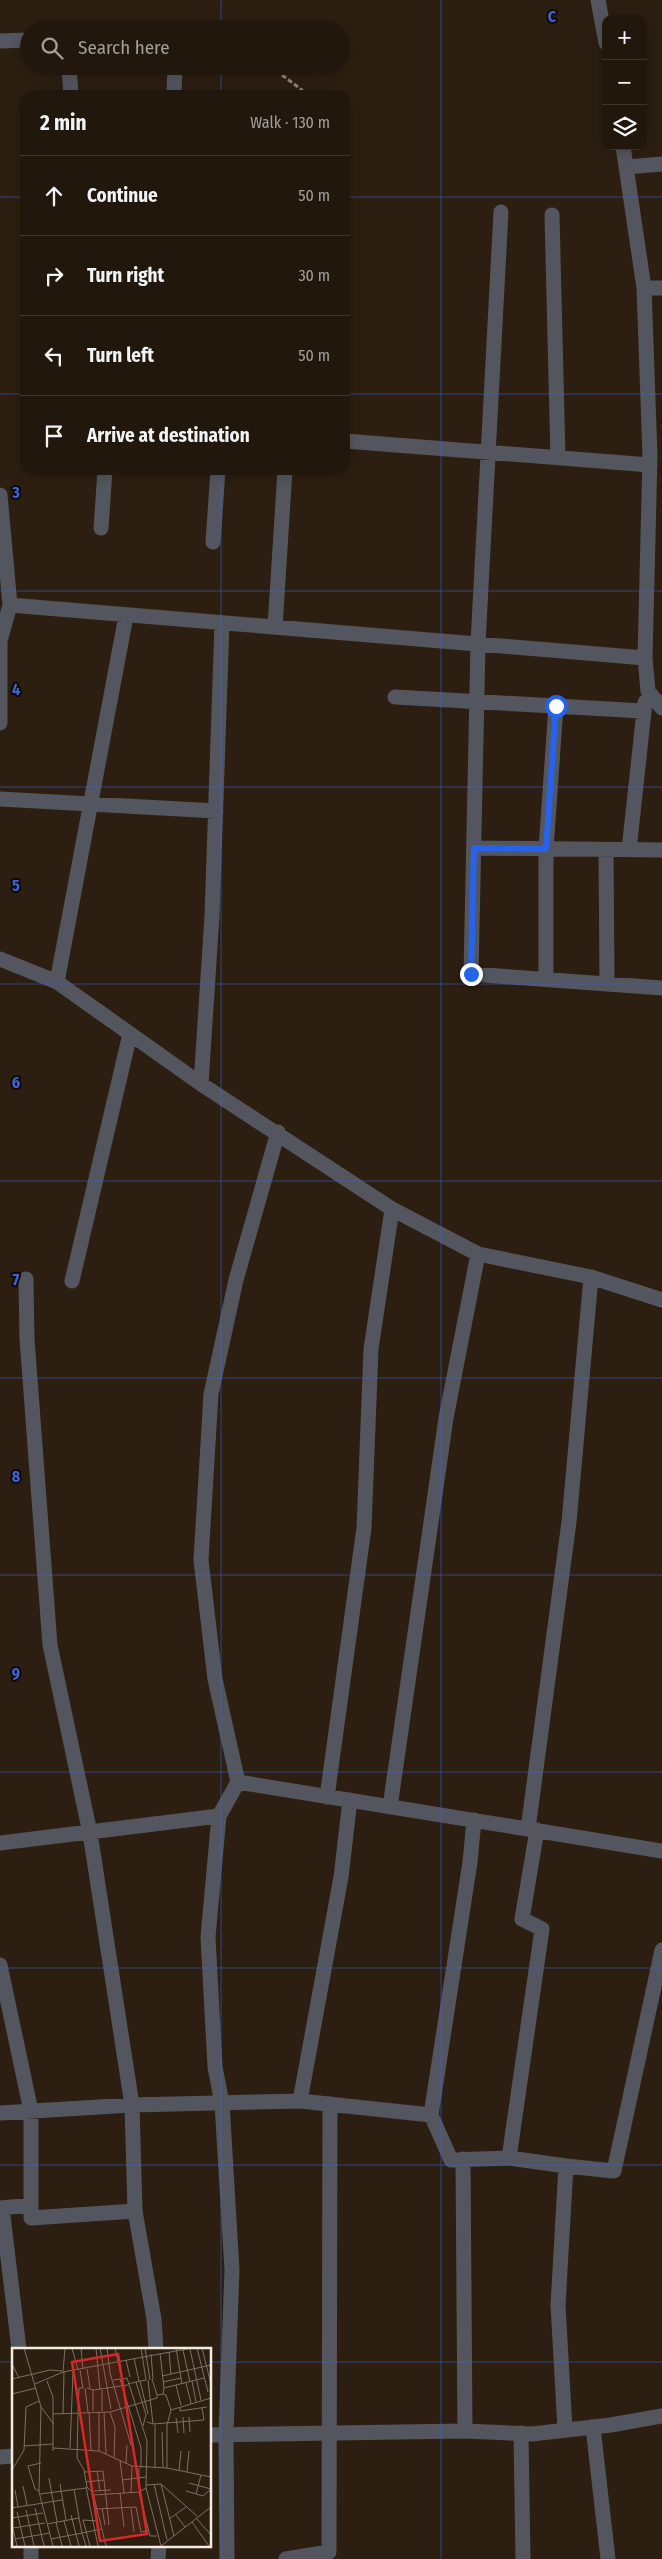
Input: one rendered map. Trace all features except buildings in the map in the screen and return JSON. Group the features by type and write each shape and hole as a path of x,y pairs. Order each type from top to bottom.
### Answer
{"street":[{"path":"598,0 602,22"},
{"path":"0,42 20,41"},
{"path":"70,75 71,90"},
{"path":"174,90 175,75"},
{"path":"624,150 644,288 650,465 645,658 648,691 643,711 629,850"},
{"path":"627,167 662,164"},
{"path":"501,212 478,644 471,974 662,988"},
{"path":"552,215 558,458"},
{"path":"644,288 662,288"},
{"path":"350,442 650,465"},
{"path":"101,528 105,475"},
{"path":"213,542 218,475"},
{"path":"275,627 285,475"},
{"path":"0,495 10,605 0,642 0,722"},
{"path":"10,605 645,658"},
{"path":"57,982 126,616"},
{"path":"201,1084 212,916 222,623"},
{"path":"648,691 662,708"},
{"path":"395,697 643,711"},
{"path":"546,980 546,849 556,706"},
{"path":"0,799 216,811"},
{"path":"474,848 662,850"},
{"path":"606,850 607,984"},
{"path":"0,959 57,982 201,1084 278,1132 392,1209 478,1254 591,1277 662,1300"},
{"path":"72,1281 130,1034"},
{"path":"228,2559 226,2434 232,2270 222,2103 215,2067 208,1937 220,1816 238,1782 215,1679 202,1550 212,1394 236,1280 278,1132"},
{"path":"327,1796 364,1528 371,1349 392,1209"},
{"path":"390,1807 446,1418 478,1254"},
{"path":"509,2158 542,1929 522,1919 569,1522 591,1277"},
{"path":"26,1279 28,1349 50,1645 90,1833 132,2104 135,2211 154,2319 156,2348"},
{"path":"238,1782 662,1851"},
{"path":"300,2101 341,1877 350,1800"},
{"path":"0,1843 220,1816"},
{"path":"474,1820 470,1862 431,2115 451,2160 509,2158 614,2171 662,1950"},
{"path":"0,1965 31,2111 31,2218 135,2211"},
{"path":"0,2113 132,2104 300,2101 431,2115"},
{"path":"286,2559 329,2552 330,2104"},
{"path":"463,2159 465,2431"},
{"path":"565,2429 558,2305 566,2166"},
{"path":"19,2348 1,2208 31,2205"},
{"path":"211,2435 465,2431 522,2433 593,2427 662,2416"},
{"path":"593,2427 608,2559"},
{"path":"522,2433 523,2559"},
{"path":"31,2546 31,2559"},
{"path":"158,2559 159,2546"}],"path":[{"path":"282,75 302,90"}],"route":[{"path":"471,974 474,848 546,849 556,706"}]}
